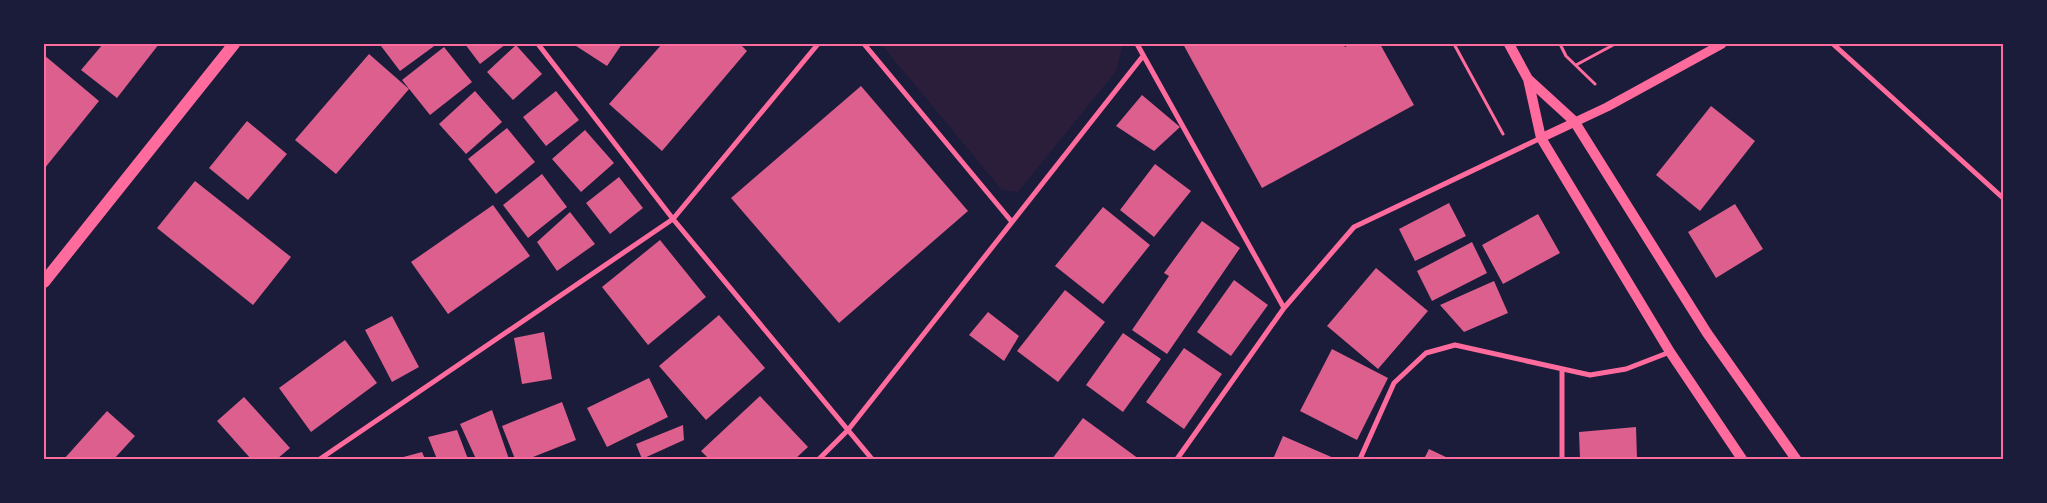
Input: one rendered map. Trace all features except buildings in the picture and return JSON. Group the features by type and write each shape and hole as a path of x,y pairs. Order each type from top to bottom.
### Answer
{"main road":[{"path":"44,282 234,44"},
{"path":"1509,44 1528,79 1541,138 1670,352 1742,459"},
{"path":"1528,79 1574,121 1707,333 1796,459"}],"street":[{"path":"538,44 673,219 872,459"},
{"path":"320,459 673,219 818,44"},
{"path":"864,44 1012,222"},
{"path":"1137,44 1284,308"},
{"path":"1177,459 1284,308 1354,227 1607,107 1722,44"},
{"path":"1833,44 2003,198"},
{"path":"819,459 848,430 1143,56"},
{"path":"1360,459 1394,383 1426,353 1455,345 1590,375 1626,370 1670,352"},
{"path":"1562,370 1562,459"}],"path":[{"path":"1454,44 1504,135"},
{"path":"1560,44 1566,56 1595,84"},
{"path":"1576,65 1615,44"}],"shaded area":[{"path":"881,44 1121,44 1122,46 1117,70 1018,192 1002,190"}]}
